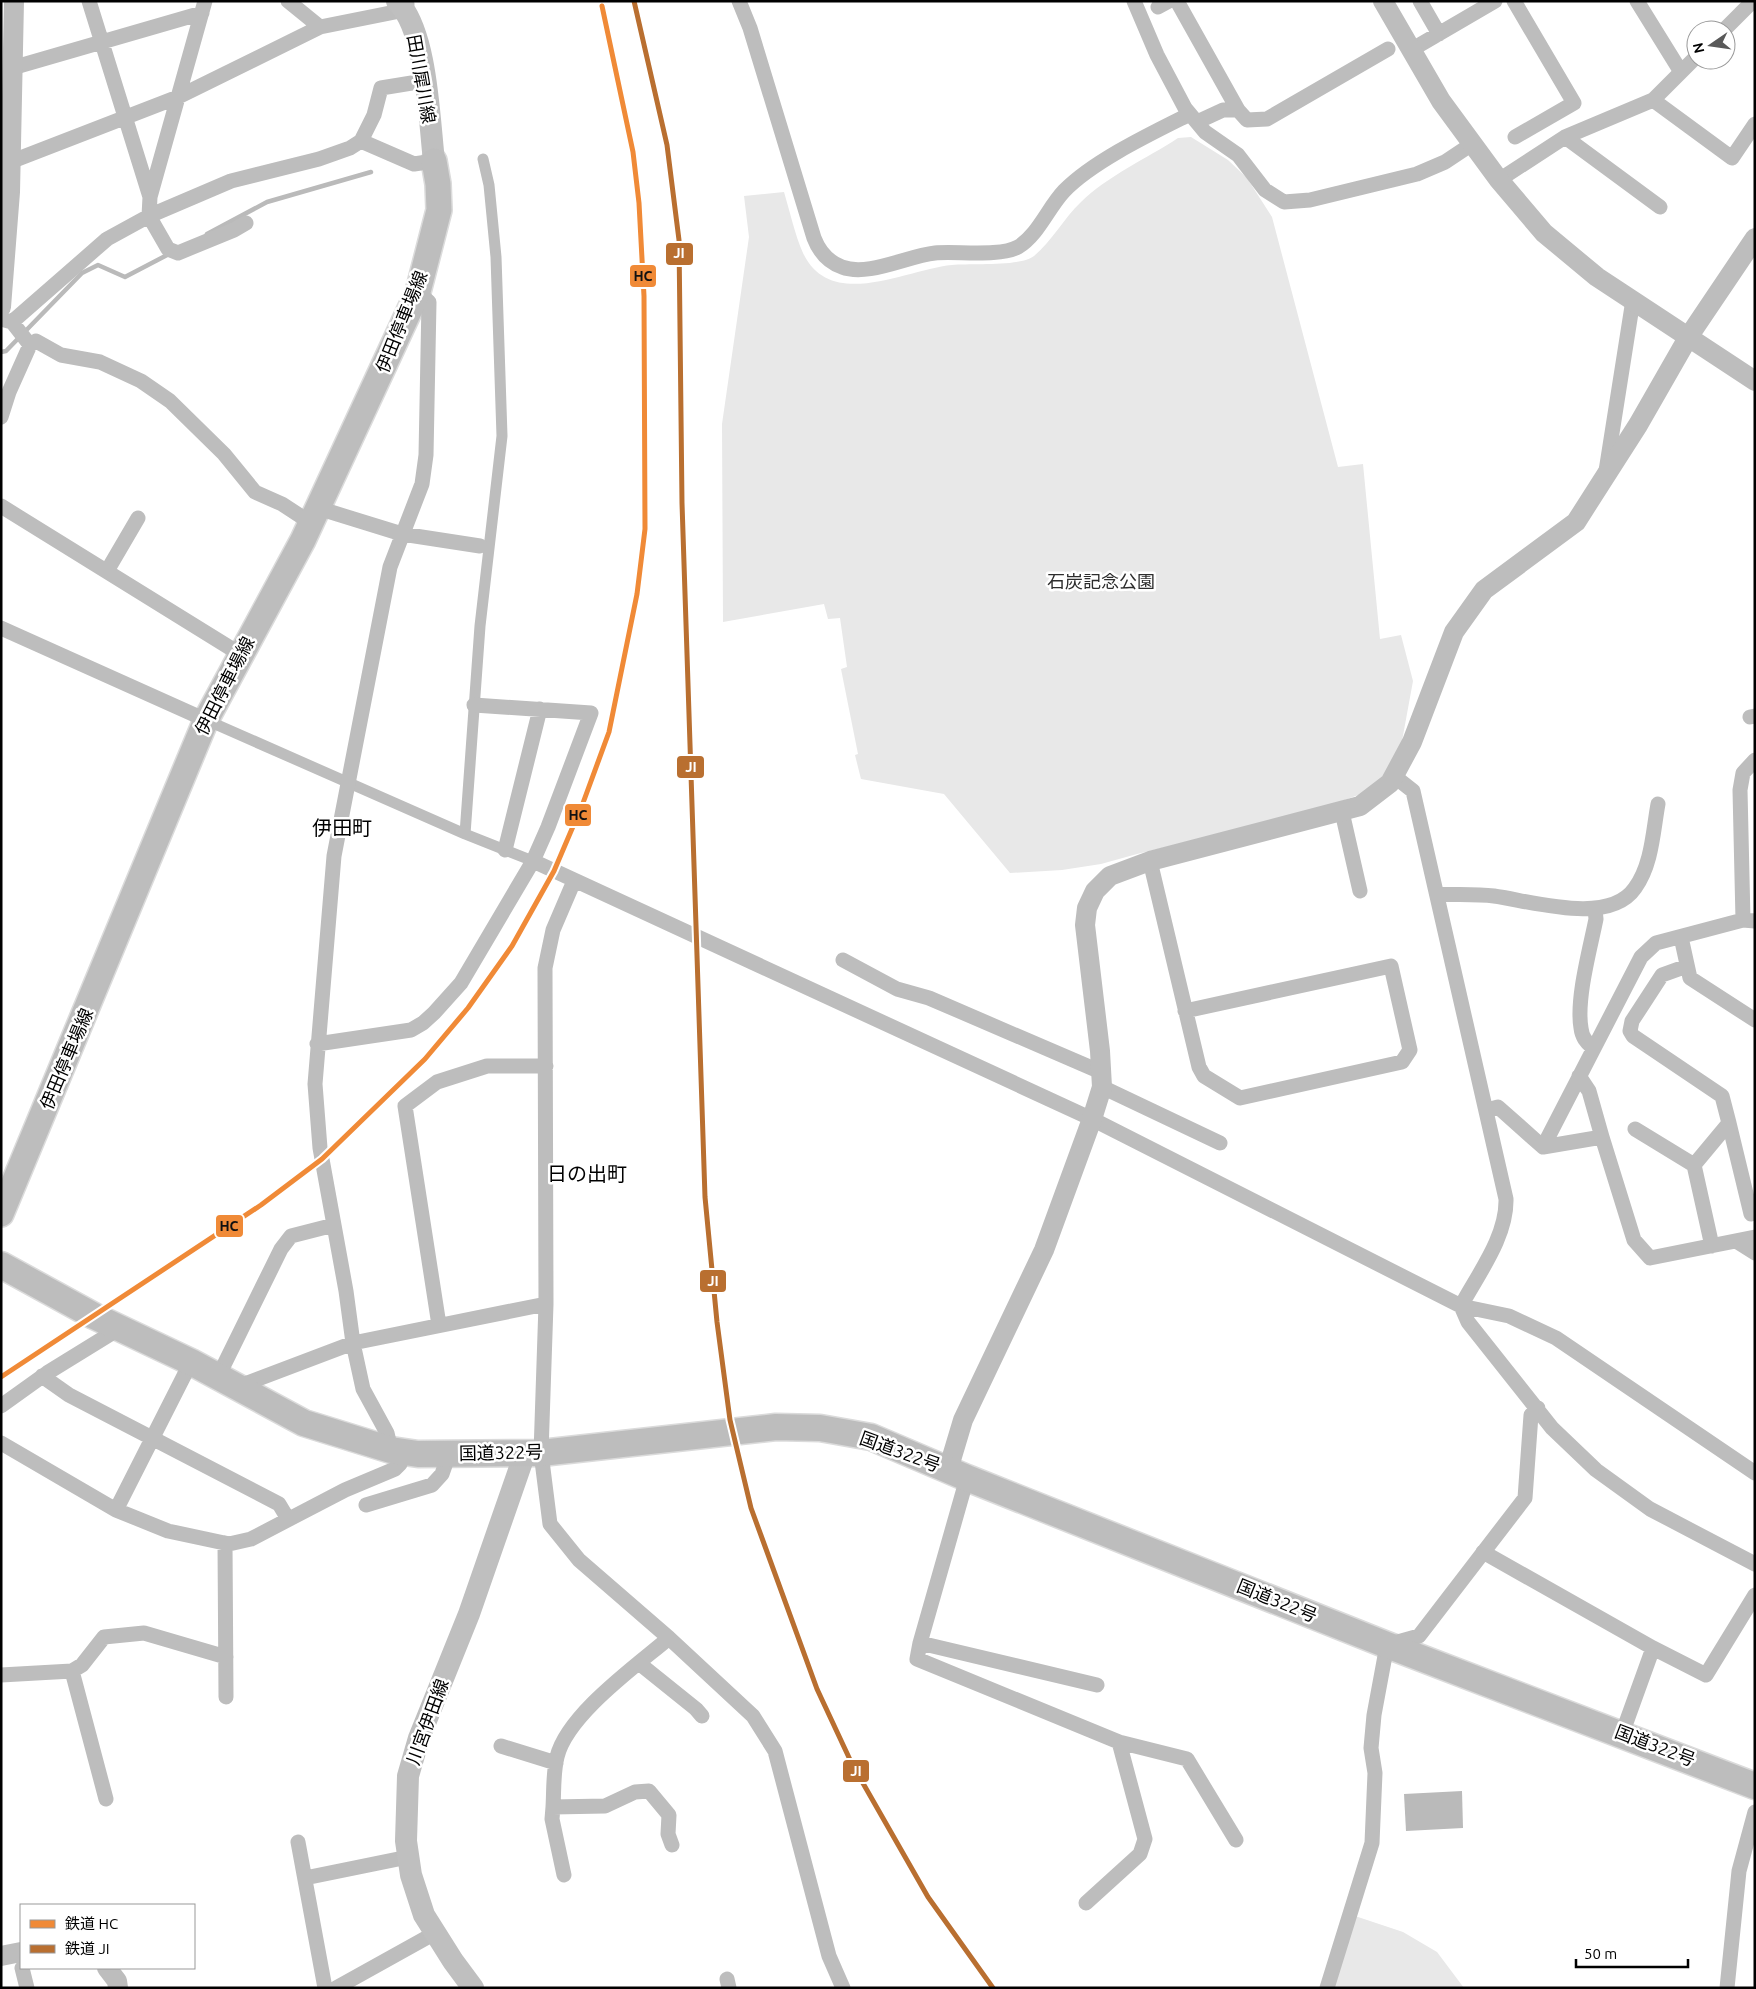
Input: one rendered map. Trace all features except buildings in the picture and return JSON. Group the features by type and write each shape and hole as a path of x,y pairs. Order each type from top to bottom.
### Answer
{"highway":[{"name":"国道322号","path":"1,1265 120,1328 191,1362 304,1423 397,1451 449,1454 533,1453 776,1427 820,1428 871,1437 958,1474 1387,1645 1755,1786"}],"main road":[{"name":"田川犀川線","path":"403,4 419,48 434,160"},
{"name":"伊田停車場線","path":"1,1214 206,720 315,515 418,292 439,210 438,184 434,160"},
{"name":"川宮伊田線","path":"473,1988 452,1961 424,1915 411,1875 406,1841 408,1776 419,1738 533,1453"}],"street":[{"path":"14,1 8,319 29,344"},
{"path":"89,1 100,42 150,196"},
{"path":"288,1 320,27"},
{"path":"739,1 750,28 814,238 828,260 842,267 858,270 934,253 991,252 1017,248 1028,238 1063,192 1079,177 1145,137 1194,118 1223,110 1238,110"},
{"path":"1134,1 1157,55 1194,118 1206,132 1238,155 1265,190 1284,202 1310,200 1417,174 1445,162 1472,144"},
{"path":"1177,1 1238,110 1247,120 1267,119 1388,49"},
{"path":"1383,1 1441,101 1499,180 1544,234 1597,277 1755,381"},
{"path":"1420,1 1439,34"},
{"path":"1411,50 1495,1"},
{"path":"1514,1 1574,103 1515,137"},
{"path":"1637,1 1681,72"},
{"path":"1735,20 1754,2"},
{"path":"10,162 178,97 320,27 403,4"},
{"path":"12,68 100,42 204,7"},
{"path":"204,7 150,196 149,216 168,249 178,253 234,230 246,223"},
{"path":"1499,180 1565,137 1653,100 1686,67"},
{"path":"8,319 107,239 149,216 231,181 319,159 350,148 361,141 374,115 381,88 424,81"},
{"path":"1653,100 1732,158 1755,124"},
{"path":"1565,137 1660,206"},
{"path":"361,141 414,164 434,160"},
{"path":"465,834 480,626 502,436 496,257 489,185 483,160"},
{"path":"1236,1840 1187,1759 1119,1742 917,1659 958,1474 963,1420 1044,1250 1092,1119 1101,1080 1085,925 1087,908 1095,891 1110,876 1150,861 1342,812 1360,806 1390,783 1412,742 1454,632 1484,590 1576,522 1689,336 1755,238"},
{"path":"1,1443 116,1510 168,1531 225,1544 251,1539 346,1490 395,1469 400,1464 397,1451 363,1389 353,1343 320,1148 315,1084 334,856 389,575 402,534 422,484 426,455 429,302 418,292"},
{"path":"1606,475 1632,300"},
{"path":"1,417 29,344 36,341 61,355 100,362 141,381 170,402 224,454 255,492 282,504 315,515 402,534 480,546"},
{"path":"1,506 240,654"},
{"path":"107,571 138,518"},
{"path":"1,628 347,783 533,861 1092,1119 1461,1306 1509,1316 1556,1338 1755,1473"},
{"path":"317,1044 396,1033 411,1030 423,1023 461,983 533,861 548,827 591,713 474,705"},
{"path":"506,850 540,709"},
{"path":"1543,1146 1592,1048 1641,958 1656,943 1749,920 1740,790 1743,773 1755,760"},
{"path":"1394,776 1412,791 1506,1199 1506,1213 1497,1239 1461,1306"},
{"path":"1437,894 1493,896 1584,910 1595,909 1622,899 1634,890 1642,876 1648,856 1658,804"},
{"path":"1342,812 1360,891"},
{"path":"1150,861 1185,1011 1199,1067 1204,1076 1240,1098 1402,1062 1410,1050 1391,966 1185,1011"},
{"path":"574,881 553,930 545,968 546,1304 533,1453 550,1524 580,1560 670,1638 753,1716 775,1751 829,1956 843,1988"},
{"path":"1592,1048 1585,1040 1581,1029 1580,1010 1596,919 1595,909"},
{"path":"1681,937 1690,978 1755,1020"},
{"path":"843,960 897,989 930,998 1101,1080 1220,1143"},
{"path":"1687,966 1662,975 1632,1021 1630,1031 1633,1036 1722,1096 1751,1214"},
{"path":"440,1325 405,1106 437,1082 487,1066 546,1066"},
{"path":"1579,1076 1589,1091 1634,1240 1650,1258 1755,1237"},
{"path":"1487,1110 1498,1107 1543,1146 1602,1137"},
{"path":"1694,1165 1729,1123"},
{"path":"1635,1129 1694,1165 1712,1246"},
{"path":"228,1382 281,1249 292,1236 334,1225"},
{"path":"1736,1241 1755,1253"},
{"path":"228,1382 353,1343 546,1304"},
{"path":"1461,1306 1468,1322 1552,1428 1604,1475 1650,1509 1755,1564"},
{"path":"1,1406 42,1376 120,1328"},
{"path":"116,1510 191,1362"},
{"path":"42,1376 69,1395 279,1504 288,1519"},
{"path":"1327,1988 1372,1843 1375,1773 1371,1748 1374,1715 1387,1645 1419,1636 1525,1498 1531,1415 1538,1408"},
{"path":"366,1505 432,1484 442,1474 449,1454"},
{"path":"225,1544 226,1697"},
{"path":"1483,1552 1706,1676 1755,1595"},
{"path":"1,1675 72,1671 82,1665 104,1637 144,1633 226,1657"},
{"path":"564,1876 552,1819 556,1763 560,1747 572,1726 670,1638"},
{"path":"920,1642 1097,1685"},
{"path":"1622,1734 1653,1648"},
{"path":"640,1664 696,1708 702,1716"},
{"path":"72,1671 106,1799"},
{"path":"1086,1903 1140,1854 1145,1840 1119,1742"},
{"path":"501,1746 556,1763"},
{"path":"553,1807 605,1806 635,1792 649,1791 670,1815 668,1834 672,1845"},
{"path":"1727,1988 1739,1872 1755,1812"},
{"path":"298,1842 325,1988"},
{"path":"305,1878 408,1857"},
{"path":"336,1988 435,1933"},
{"path":"21,1969 27,1988"},
{"path":"108,1969 117,1981 118,1988"}],"green space":[{"name":"石炭記念公園","path":"1191,137 1228,160 1247,178 1272,217 1338,467 1363,464 1380,639 1401,635 1413,681 1402,741 1381,780 1364,793 1311,812 1101,864 1062,870 1010,873 944,794 861,779 855,755 858,754 841,669 847,667 840,618 828,619 824,604 723,622 722,424 749,237 744,196 784,192 800,246 816,271 832,280 851,284 871,283 952,265 1018,262 1034,256 1069,215 1092,192 1178,138"},
{"path":"1355,1916 1403,1932 1437,1952 1464,1988 1334,1988"}],"shaded area":[{"path":"1462,1791 1463,1828 1406,1831 1404,1794"}],"waterway":[{"path":"207,234 267,202 371,172"},
{"path":"1,352 6,351 82,273 98,265 125,277 169,254"}],"rail line":[{"name":"JI","path":"634,1 667,145 679,240 682,503 705,1197 717,1322 730,1420 751,1508 817,1689 852,1764 928,1897 993,1988"},
{"name":"HC","path":"1,1377 261,1205 322,1159 425,1059 468,1008 512,946 554,871 583,803 609,732 637,594 645,529 644,296 639,203 633,152 602,6"}],"district":[{"name":"伊田町","path":"342,828"},
{"name":"日の出町","path":"587,1174"}]}
